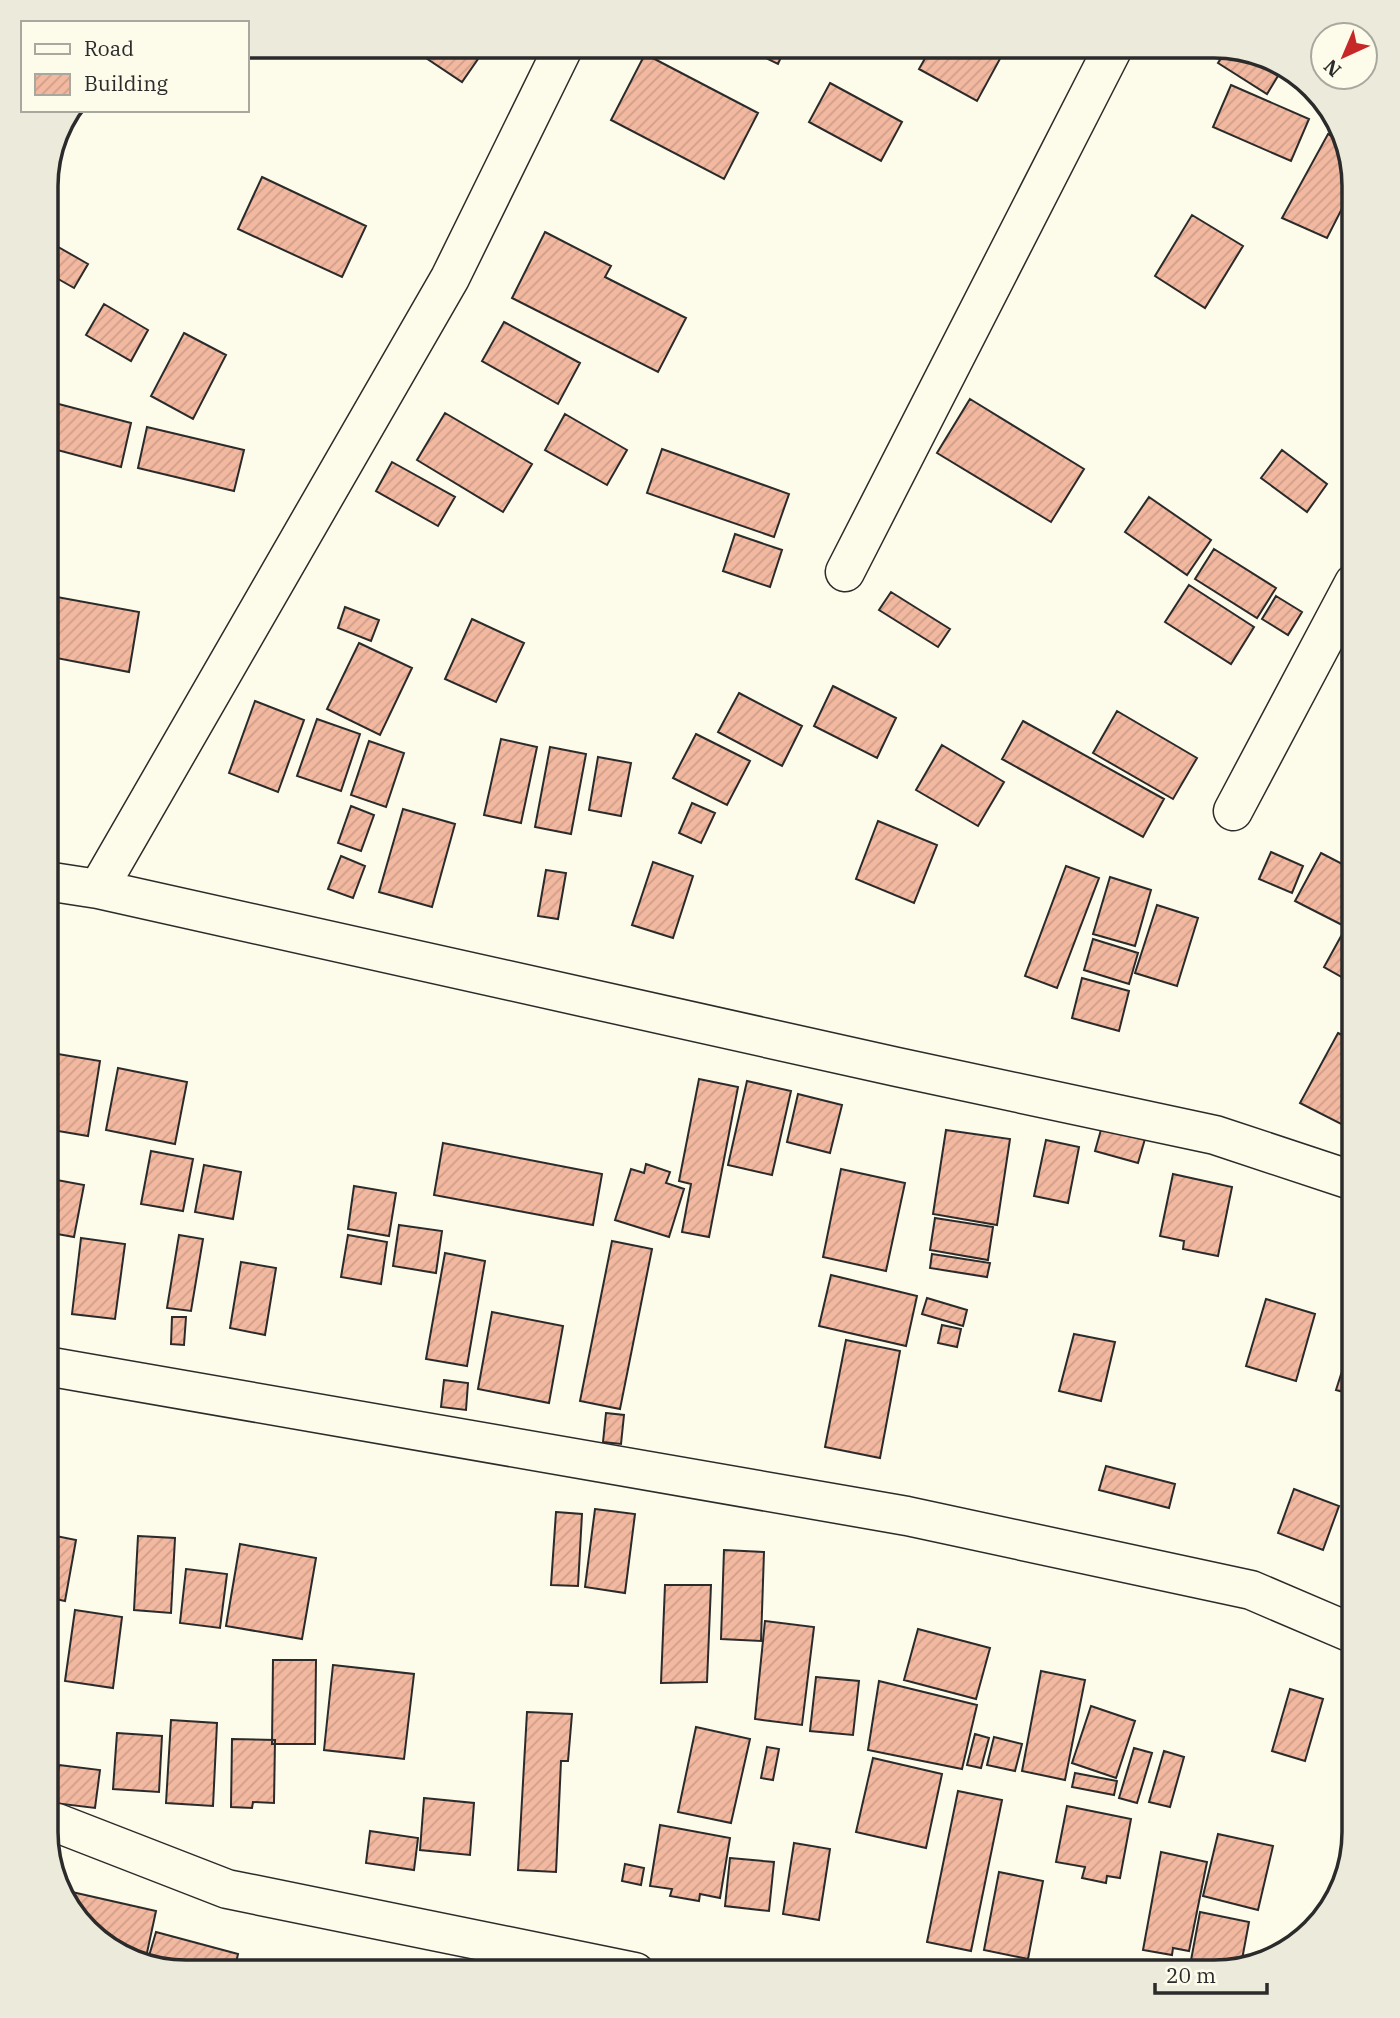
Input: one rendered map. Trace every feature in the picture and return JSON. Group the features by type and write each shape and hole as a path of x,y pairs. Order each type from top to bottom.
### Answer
{"street":[{"path":"98,889 450,278 558,58"},
{"path":"845,572 1108,58"},
{"path":"1233,811 1342,606"},
{"path":"58,883 98,889 1215,1135 1342,1177"},
{"path":"58,1368 907,1516 1251,1590 1342,1629"},
{"path":"58,1833 227,1889 576,1960"}],"building":[{"path":"426,58 479,58 462,82"},
{"path":"643,58 653,58 758,113 724,179 611,120"},
{"path":"766,58 781,58 778,64"},
{"path":"925,58 1000,58 977,101 919,69"},
{"path":"1221,58 1239,60 1278,75 1267,94 1218,63"},
{"path":"830,83 902,122 881,161 809,122"},
{"path":"1231,85 1309,119 1291,161 1213,127"},
{"path":"1328,134 1331,136 1341,169 1342,209 1327,238 1282,218"},
{"path":"262,177 366,226 342,277 238,229"},
{"path":"1192,215 1243,246 1205,308 1155,276"},
{"path":"545,232 611,266 605,277 686,318 658,372 512,298"},
{"path":"58,247 88,264 74,288 58,279"},
{"path":"104,304 148,330 131,361 86,335"},
{"path":"504,322 580,363 558,404 482,361"},
{"path":"184,333 226,355 193,419 151,396"},
{"path":"970,399 1084,469 1051,522 937,453"},
{"path":"58,404 131,423 121,467 58,450"},
{"path":"445,413 532,464 503,512 417,460"},
{"path":"565,414 627,450 607,485 545,450"},
{"path":"147,427 244,450 234,491 138,468"},
{"path":"662,449 789,494 774,537 647,493"},
{"path":"1282,450 1327,484 1307,512 1261,478"},
{"path":"392,462 455,497 438,526 376,491"},
{"path":"1149,497 1211,540 1187,575 1125,532"},
{"path":"735,534 782,550 770,587 723,571"},
{"path":"1214,549 1276,588 1257,618 1195,579"},
{"path":"1189,585 1254,627 1231,664 1165,622"},
{"path":"891,592 950,629 938,647 879,610"},
{"path":"1276,596 1302,612 1288,635 1262,619"},
{"path":"58,597 139,612 129,672 58,658"},
{"path":"345,607 379,620 371,641 338,628"},
{"path":"472,619 524,643 496,702 445,679"},
{"path":"359,643 412,668 380,735 327,709"},
{"path":"833,686 896,718 877,758 814,726"},
{"path":"739,693 802,726 782,766 718,732"},
{"path":"255,701 304,720 278,792 229,773"},
{"path":"1117,711 1197,758 1173,799 1093,753"},
{"path":"317,719 360,734 341,791 297,776"},
{"path":"1023,721 1164,799 1143,837 1002,759"},
{"path":"696,734 750,761 727,805 673,778"},
{"path":"501,739 537,747 521,823 484,815"},
{"path":"369,741 404,753 386,807 351,795"},
{"path":"942,745 1004,782 978,826 916,790"},
{"path":"550,747 586,754 571,834 535,827"},
{"path":"598,757 631,763 621,816 589,810"},
{"path":"692,803 715,813 701,843 679,833"},
{"path":"351,806 374,815 361,851 338,843"},
{"path":"403,809 455,824 432,907 379,892"},
{"path":"878,821 937,845 914,903 856,879"},
{"path":"1271,852 1303,866 1292,893 1259,879"},
{"path":"1321,853 1342,864 1342,925 1295,901"},
{"path":"341,856 365,866 353,898 328,889"},
{"path":"653,862 693,876 673,938 632,925"},
{"path":"1066,866 1099,878 1057,988 1025,976"},
{"path":"546,870 566,873 558,919 538,916"},
{"path":"1110,877 1151,890 1135,946 1093,934"},
{"path":"1157,905 1198,918 1177,986 1135,973"},
{"path":"1342,934 1342,977 1324,967"},
{"path":"1093,939 1138,953 1129,984 1084,970"},
{"path":"1082,978 1129,991 1119,1031 1072,1018"},
{"path":"1338,1033 1342,1035 1342,1124 1300,1103"},
{"path":"58,1054 100,1061 88,1136 58,1131"},
{"path":"118,1068 187,1082 175,1144 106,1130"},
{"path":"699,1079 738,1087 709,1237 682,1232 691,1184 679,1181"},
{"path":"747,1081 791,1091 772,1175 728,1165"},
{"path":"798,1094 842,1105 830,1153 787,1142"},
{"path":"1104,1119 1147,1132 1138,1163 1095,1151"},
{"path":"946,1130 1010,1139 997,1225 933,1214"},
{"path":"1046,1140 1079,1147 1068,1203 1034,1196"},
{"path":"443,1143 602,1174 593,1225 434,1195"},
{"path":"151,1151 193,1159 183,1211 141,1204"},
{"path":"646,1164 670,1172 666,1183 684,1189 669,1237 615,1220 631,1169 644,1173"},
{"path":"204,1165 241,1172 233,1219 195,1212"},
{"path":"841,1169 905,1183 886,1271 823,1257"},
{"path":"1173,1174 1232,1187 1218,1256 1183,1249 1184,1241 1160,1236"},
{"path":"58,1180 84,1185 74,1237 58,1234"},
{"path":"354,1186 396,1193 389,1236 348,1229"},
{"path":"935,1218 993,1227 988,1260 930,1250"},
{"path":"399,1225 442,1231 436,1273 393,1266"},
{"path":"179,1235 203,1239 191,1311 167,1308"},
{"path":"348,1235 387,1242 381,1284 341,1277"},
{"path":"81,1238 125,1244 115,1319 72,1314"},
{"path":"612,1241 652,1249 620,1409 580,1401"},
{"path":"445,1253 485,1261 467,1366 426,1359"},
{"path":"932,1254 990,1263 987,1277 930,1268"},
{"path":"241,1262 276,1268 265,1335 230,1328"},
{"path":"831,1275 917,1296 906,1346 819,1326"},
{"path":"927,1298 967,1310 963,1326 922,1314"},
{"path":"1266,1299 1315,1314 1296,1381 1246,1366"},
{"path":"492,1312 563,1326 549,1403 478,1389"},
{"path":"172,1317 186,1317 184,1345 171,1344"},
{"path":"942,1325 961,1329 957,1347 938,1343"},
{"path":"1074,1334 1115,1342 1101,1401 1059,1391"},
{"path":"846,1340 900,1351 880,1458 825,1447"},
{"path":"1342,1371 1342,1392 1336,1390"},
{"path":"444,1380 468,1383 466,1410 441,1407"},
{"path":"606,1413 624,1415 621,1444 603,1442"},
{"path":"1106,1466 1175,1484 1169,1508 1099,1490"},
{"path":"1294,1489 1339,1506 1323,1550 1278,1533"},
{"path":"595,1509 635,1514 625,1593 585,1587"},
{"path":"556,1512 582,1514 578,1586 551,1585"},
{"path":"58,1536 76,1540 65,1601 58,1600"},
{"path":"138,1536 175,1538 171,1613 134,1610"},
{"path":"240,1544 316,1558 302,1639 226,1626"},
{"path":"724,1550 764,1552 761,1641 721,1639"},
{"path":"186,1569 227,1574 220,1628 180,1623"},
{"path":"665,1585 711,1585 707,1682 661,1683"},
{"path":"75,1610 122,1617 113,1688 65,1681"},
{"path":"765,1621 814,1627 802,1725 755,1719"},
{"path":"918,1629 990,1648 976,1699 904,1680"},
{"path":"273,1660 316,1660 315,1744 272,1744"},
{"path":"333,1665 414,1674 404,1759 324,1750"},
{"path":"1041,1671 1085,1680 1065,1780 1022,1771"},
{"path":"816,1677 859,1681 853,1735 810,1731"},
{"path":"879,1681 977,1705 962,1769 868,1750"},
{"path":"1290,1689 1323,1699 1305,1761 1272,1751"},
{"path":"1091,1706 1135,1721 1116,1778 1072,1763"},
{"path":"527,1712 572,1714 568,1761 561,1761 556,1872 518,1870"},
{"path":"171,1720 217,1723 213,1806 166,1803"},
{"path":"696,1727 750,1739 731,1823 678,1812"},
{"path":"117,1733 162,1736 159,1792 113,1789"},
{"path":"975,1734 989,1738 981,1768 967,1765"},
{"path":"994,1737 1022,1744 1015,1771 987,1765"},
{"path":"232,1739 275,1740 274,1803 253,1802 252,1808 231,1807"},
{"path":"767,1747 779,1749 773,1780 761,1778"},
{"path":"1134,1748 1152,1753 1137,1803 1119,1798"},
{"path":"1164,1751 1184,1757 1170,1807 1149,1802"},
{"path":"873,1758 942,1774 926,1848 856,1832"},
{"path":"59,1765 100,1770 95,1808 58,1803"},
{"path":"1075,1773 1117,1781 1114,1795 1072,1787"},
{"path":"958,1791 1002,1800 971,1951 927,1942"},
{"path":"424,1798 474,1803 470,1855 420,1850"},
{"path":"1067,1806 1131,1819 1120,1878 1107,1876 1106,1883 1082,1878 1085,1867 1056,1862"},
{"path":"660,1825 730,1838 720,1898 700,1894 699,1901 670,1896 672,1889 650,1886"},
{"path":"370,1831 418,1838 414,1870 366,1863"},
{"path":"1218,1834 1273,1846 1258,1910 1203,1896"},
{"path":"794,1843 830,1849 819,1920 783,1914"},
{"path":"1161,1852 1207,1862 1189,1951 1173,1948 1172,1955 1143,1950"},
{"path":"730,1858 774,1862 769,1911 725,1906"},
{"path":"625,1864 644,1868 641,1885 622,1881"},
{"path":"999,1872 1043,1881 1028,1959 984,1950"},
{"path":"73,1892 156,1911 147,1954 108,1934 84,1910"},
{"path":"1200,1912 1249,1922 1243,1957 1191,1960"},
{"path":"156,1932 238,1954 237,1960 178,1960 149,1955"}]}
